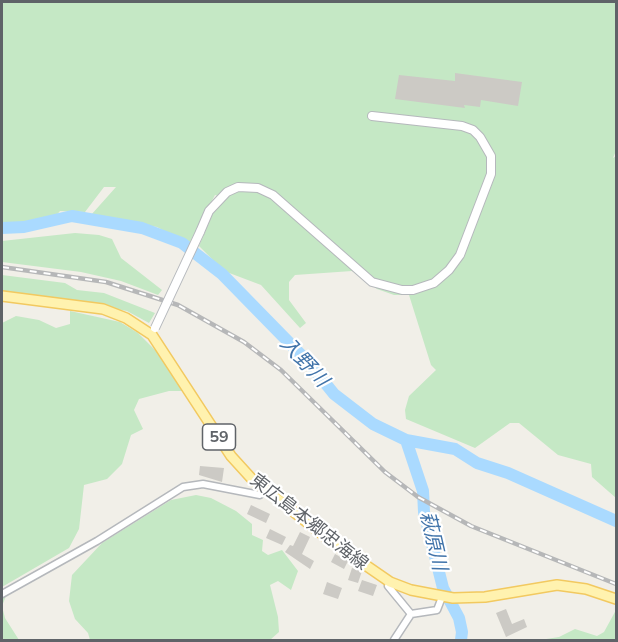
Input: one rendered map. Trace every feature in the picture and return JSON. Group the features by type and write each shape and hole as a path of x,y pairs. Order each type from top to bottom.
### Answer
{"main road":[{"name":"東広島本郷忠海線","path":"2,296 103,309 153,331 231,456 264,490 390,582 411,590 453,598 485,597 557,585 586,589 616,599"}],"street":[{"path":"153,331 209,211 227,192 238,187 258,188 273,195 372,282 402,290 413,290 434,283 449,270 460,255 491,174 491,156 480,137 473,130 462,126 372,116"},
{"path":"2,594 97,541 183,487 203,484 260,495 264,490"},
{"path":"390,582 388,586 411,614"},
{"path":"394,640 411,614 437,610 442,597"}],"green space":[{"path":"2,2 616,2 616,151 613,158 616,156 616,498 592,477 591,464 558,455 519,423 510,423 475,448 406,419 405,410 409,396 436,370 431,365 409,295 394,295 377,289 352,271 295,275 289,282 289,300 306,323 300,328 261,285 224,271 199,246 216,206 224,198 215,195 189,244 157,227 91,215 116,187 104,187 85,212 60,211 54,218 39,223 2,224"},
{"path":"75,233 99,235 112,239 121,258 162,290 158,295 121,281 81,272 2,262 2,241"},
{"path":"2,275 65,283 77,290 104,293 155,313 149,323 127,311 2,291"},
{"path":"70,311 120,322 138,333 161,356 183,391 169,391 139,399 134,410 143,429 131,435 122,464 107,479 84,485 79,529 69,548 2,587 2,323 16,316 39,320 56,328 70,324"},
{"path":"196,495 211,498 236,511 252,524 252,535 263,540 262,551 268,555 282,550 298,571 291,590 278,581 270,585 278,617 279,632 270,640 90,640 88,633 75,619 69,601 72,575 102,543 171,500"},
{"path":"2,606 5,618 19,640 2,640"},
{"path":"616,610 616,640 540,640 559,637 575,629 597,636 604,632"}],"building":[{"path":"455,73 522,82 518,106 481,100 480,107 464,105 465,108 395,99 399,75 455,81"},
{"path":"200,466 224,468 222,482 199,475"},
{"path":"251,505 270,514 266,523 247,514"},
{"path":"270,529 286,537 282,545 266,538"},
{"path":"300,532 310,537 302,554 314,561 310,569 285,552 290,545 293,546"},
{"path":"335,554 348,561 344,569 331,562"},
{"path":"352,568 362,571 358,583 348,580"},
{"path":"362,580 377,585 373,596 358,591"},
{"path":"327,582 342,588 338,599 323,594"},
{"path":"506,609 512,624 524,619 527,627 506,637 496,613"}],"waterway":[{"name":"入野川","path":"2,228 24,227 72,216 142,228 182,243 222,274 309,363 334,394 373,424 406,440 455,449 477,463 508,473 616,521"},
{"name":"萩原川","path":"406,440 423,491 424,512 443,588 459,618 461,640"}],"railway":[{"path":"2,267 106,282 178,305 244,342 281,370 385,472 418,497 471,526 616,584"}]}
